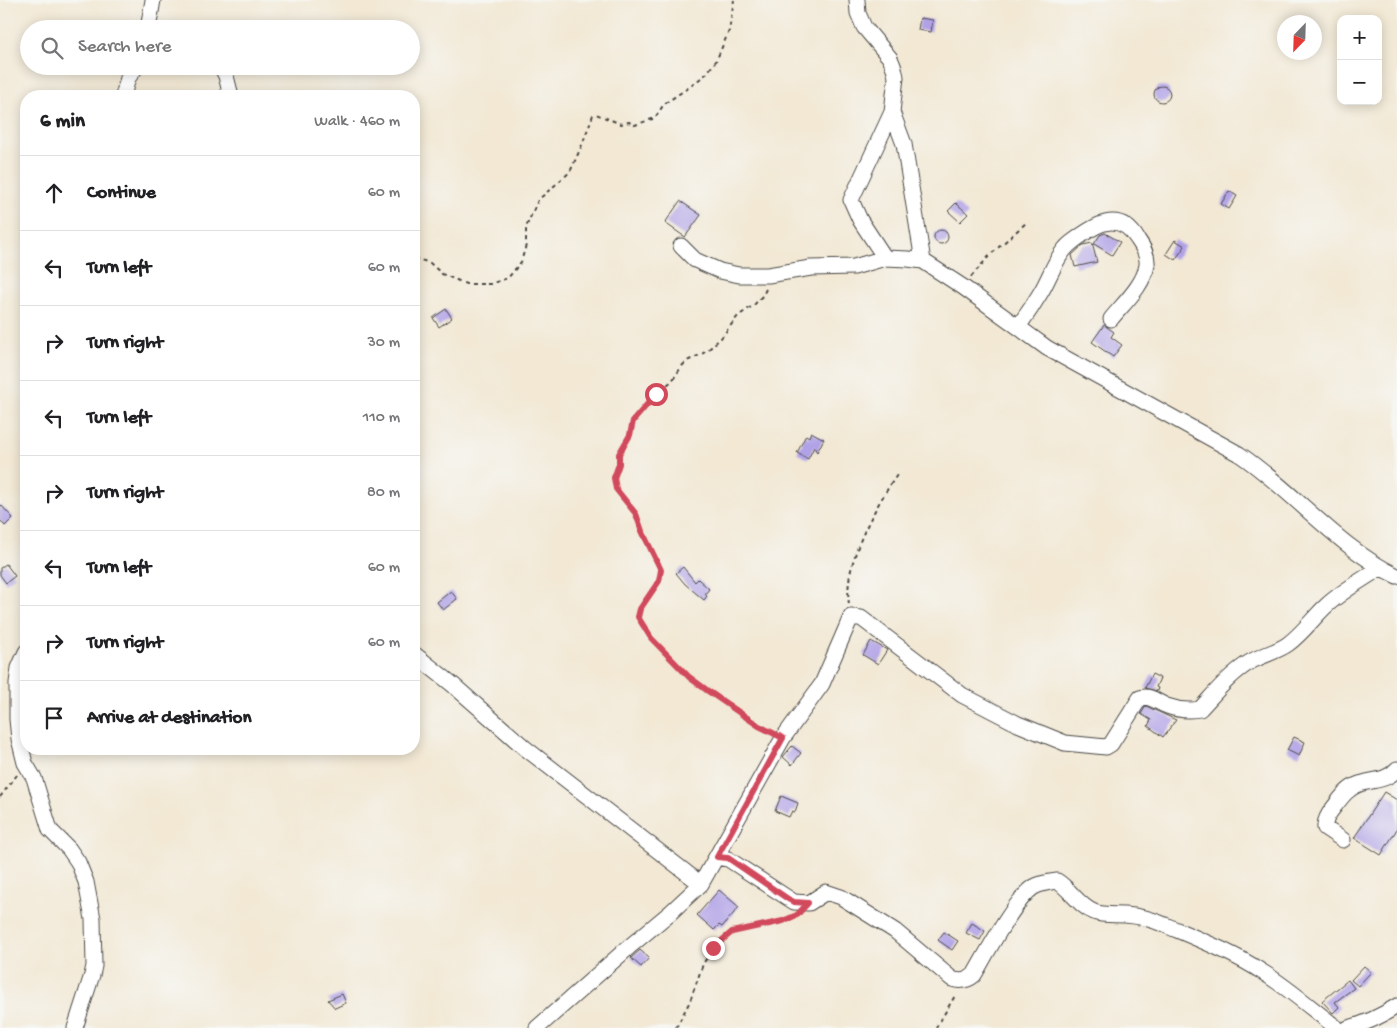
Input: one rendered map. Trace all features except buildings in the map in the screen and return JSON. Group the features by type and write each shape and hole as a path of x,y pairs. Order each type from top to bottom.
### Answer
{"street":[{"path":"150,20 153,0"},
{"path":"857,0 858,13 864,27 890,58 896,78 892,112 851,200 860,220 885,258"},
{"path":"125,90 130,75"},
{"path":"226,75 230,90"},
{"path":"892,112 904,144 923,261"},
{"path":"1018,327 1041,293 1067,247 1095,227 1105,222 1113,221 1124,224 1135,234 1144,248 1147,264 1138,285 1111,319"},
{"path":"681,246 695,260 720,271 739,275 771,274 811,268 854,267 885,258 908,258 923,261 963,287 1047,348 1239,454 1266,473 1328,528 1380,568 1397,576"},
{"path":"537,1028 701,884 783,738 822,684 851,617 861,618 962,695 980,705 1018,724 1065,743 1106,747 1111,744 1140,698 1144,696 1149,697 1166,706 1183,710 1200,709 1236,671 1260,657 1288,645 1340,594 1380,568"},
{"path":"420,659 525,748 701,884"},
{"path":"20,666 17,683 17,719 20,743"},
{"path":"23,755 25,763 34,778 50,830 78,862 90,899 93,919 94,966 75,1028"},
{"path":"1343,840 1325,828 1325,820 1331,810 1345,793 1356,785 1386,778 1397,769"},
{"path":"717,857 728,858 794,902 808,903 826,892 841,897 895,931 952,979 959,982 969,979 974,975 1020,900 1034,887 1057,881 1094,912 1145,917 1211,945 1254,968 1308,1004 1337,1028"},
{"path":"1348,1028 1360,1025 1397,1006"}],"path":[{"path":"420,260 430,263 442,274 466,284 490,284 508,278 520,262 526,245 526,227 538,200 570,172 593,115 596,114 623,124 629,122 635,124 655,118 664,104 706,74 716,61 729,31 734,0"},
{"path":"963,287 984,261 1027,222"},
{"path":"771,274 763,295 754,305 738,316 710,348 682,366 672,382 656,394 633,421 630,435 619,454 619,464 614,478 616,489 636,514 661,570 659,581 640,609 638,617 645,630 689,677 759,726 783,738"},
{"path":"851,617 848,598 851,570 870,517 897,475"},
{"path":"0,797 25,763"},
{"path":"676,1028 690,1001 703,964 713,948 732,932 783,921 797,915 808,903"},
{"path":"936,1028 964,981"}],"route":[{"path":"656,394 633,421 630,435 619,454 619,464 614,478 616,489 636,514 661,570 659,581 640,609 638,617 651,638 689,677 759,726 783,738 717,857 728,858 788,899 802,904 808,903 797,915 783,921 732,932 713,948"}]}
